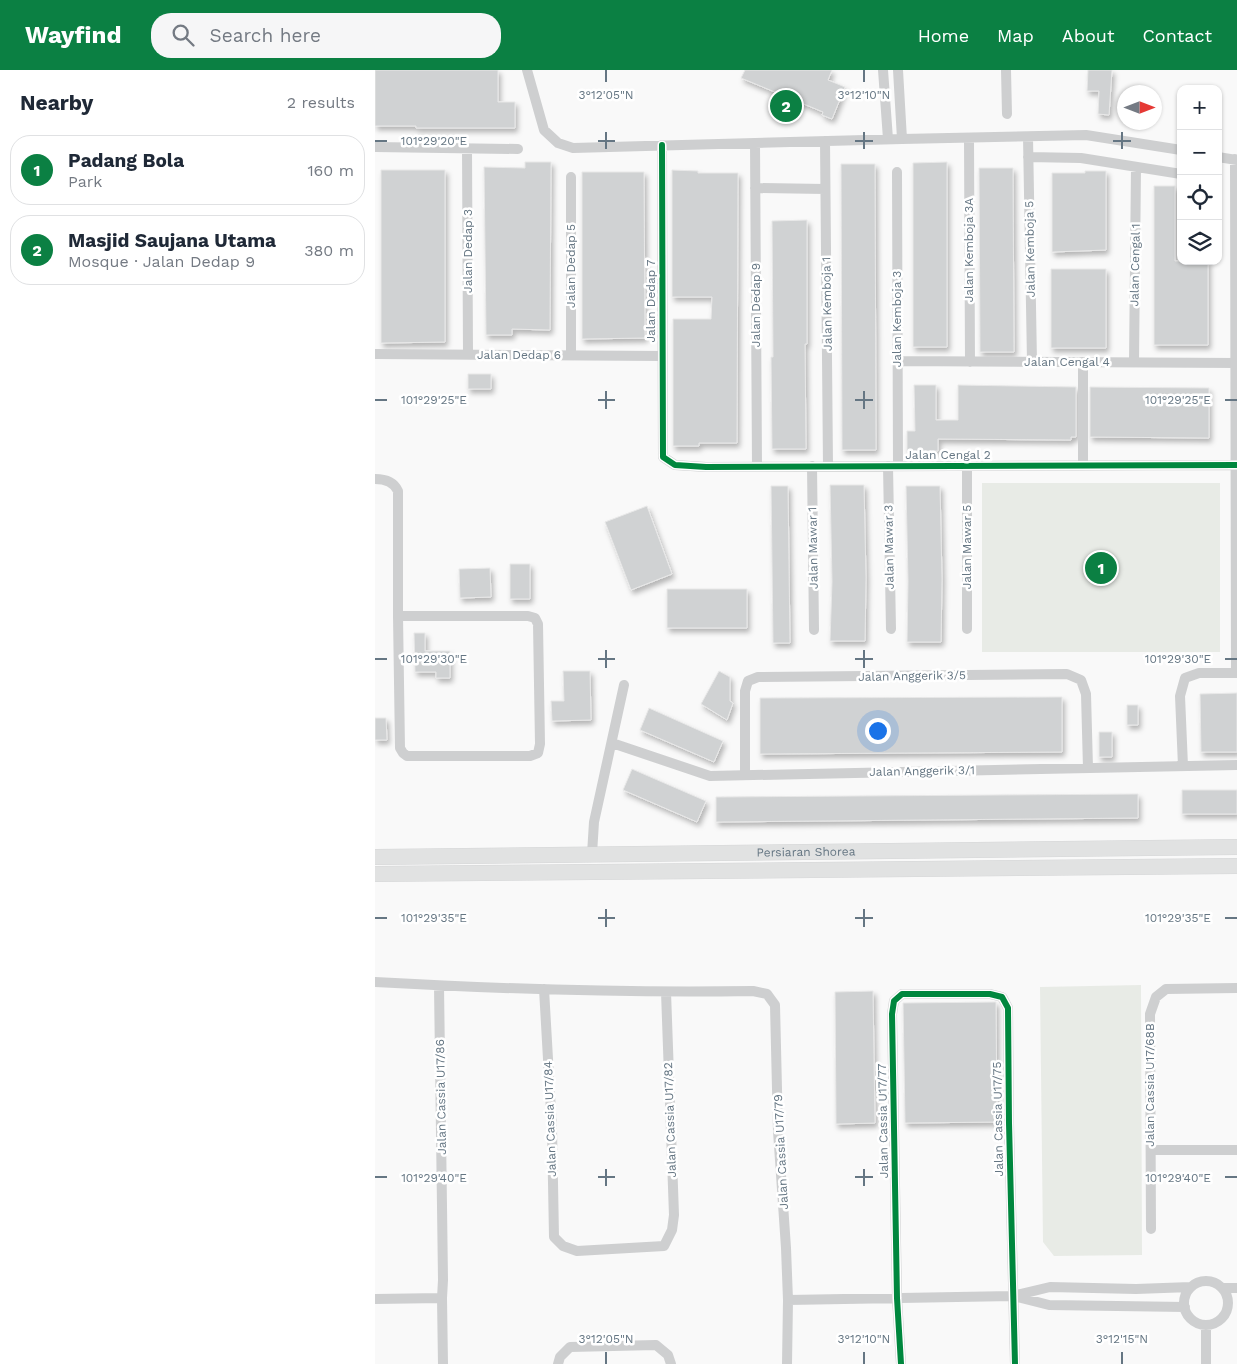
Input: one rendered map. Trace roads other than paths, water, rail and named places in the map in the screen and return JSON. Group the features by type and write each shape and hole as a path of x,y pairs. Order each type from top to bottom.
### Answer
{"main road":[{"name":"Persiaran Shorea","path":"375,857 1237,847"},
{"path":"539,872 550,867 578,863 586,860 592,854 599,863 641,871"},
{"name":"Persiaran Shorea","path":"375,874 1237,866"}],"street":[{"path":"527,70 544,130 558,143 573,148 902,138 1096,136 1177,149"},
{"path":"883,70 888,139"},
{"path":"898,70 902,138"},
{"path":"1006,70 1007,114"},
{"name":"Jalan Kemboja 5","path":"1028,137 1031,362"},
{"name":"Jalan Kemboja 3A","path":"969,138 970,362"},
{"name":"Jalan Kemboja 1","path":"825,141 828,466"},
{"name":"Jalan Dedap 9","path":"755,143 757,466"},
{"name":"Jalan Dedap 7","path":"662,146 663,457"},
{"path":"375,147 518,149"},
{"name":"Jalan Dedap 3","path":"467,148 468,354"},
{"path":"1028,157 1081,158 1177,173"},
{"path":"1183,766 1180,696 1185,678 1199,673 1237,673 1236,159 1222,157"},
{"name":"Jalan Cengal 1","path":"1134,362 1136,167"},
{"name":"Jalan Kemboja 3","path":"893,466 897,361 897,172"},
{"name":"Jalan Dedap 5","path":"571,177 571,355"},
{"path":"755,188 825,190"},
{"name":"Jalan Dedap 6","path":"375,354 663,356"},
{"name":"Jalan Cengal 4","path":"897,361 1235,363"},
{"path":"1083,362 1083,466"},
{"name":"Jalan Cengal 2","path":"663,457 675,464 707,467 1236,465"},
{"name":"Jalan Mawar 1","path":"812,466 814,630"},
{"name":"Jalan Mawar 3","path":"891,629 893,466"},
{"name":"Jalan Mawar 5","path":"967,466 967,629"},
{"path":"375,479 389,480 396,486 398,491 397,616 400,748 407,756 531,756 537,753 541,744 538,624 535,618 528,616 397,616"},
{"name":"Jalan Anggerik 3/5","path":"745,774 745,691 748,681 758,677 1067,674 1081,680 1087,694 1088,768"},
{"path":"592,854 594,822 624,686"},
{"name":"Jalan Anggerik 3/1","path":"612,743 710,776 1237,765"},
{"path":"375,982 439,986 666,992"},
{"name":"Jalan Cassia U17/86","path":"439,986 443,1364"},
{"name":"Jalan Cassia U17/68B","path":"1151,1229 1150,1014 1155,996 1166,988 1237,988"},
{"name":"Jalan Cassia U17/84","path":"544,989 552,1129 554,1237 563,1246 577,1251 664,1246"},
{"name":"Jalan Cassia U17/79","path":"666,992 753,991 767,994 775,1005 778,1130 788,1300 787,1364"},
{"name":"Jalan Cassia U17/82","path":"664,1246 672,1230 674,1215 666,992"},
{"name":"Jalan Cassia U17/77","path":"901,1364 897,1298 892,1014 894,1001 902,994 949,994"},
{"name":"Jalan Cassia U17/75","path":"949,994 990,994 1002,997 1008,1008 1015,1364"},
{"path":"1151,1150 1237,1150"},
{"path":"788,1300 1013,1296 1050,1287 1136,1289 1191,1287 1203,1281 1217,1284 1222,1288 1228,1301 1225,1314 1220,1320 1206,1325 1192,1320 1187,1314 1185,1307 1185,1300 1191,1287"},
{"path":"1222,1288 1237,1288"},
{"path":"1013,1296 1049,1305 1185,1307"},
{"path":"375,1299 442,1298"},
{"path":"1225,1314 1237,1314"},
{"path":"1206,1325 1206,1364"},
{"path":"558,1364 560,1357 570,1347 656,1345 668,1355 671,1364"}],"place":[{"name":"Masjid Saujana Utama","path":"786,106"},
{"name":"Padang Bola","path":"1101,568"}]}
